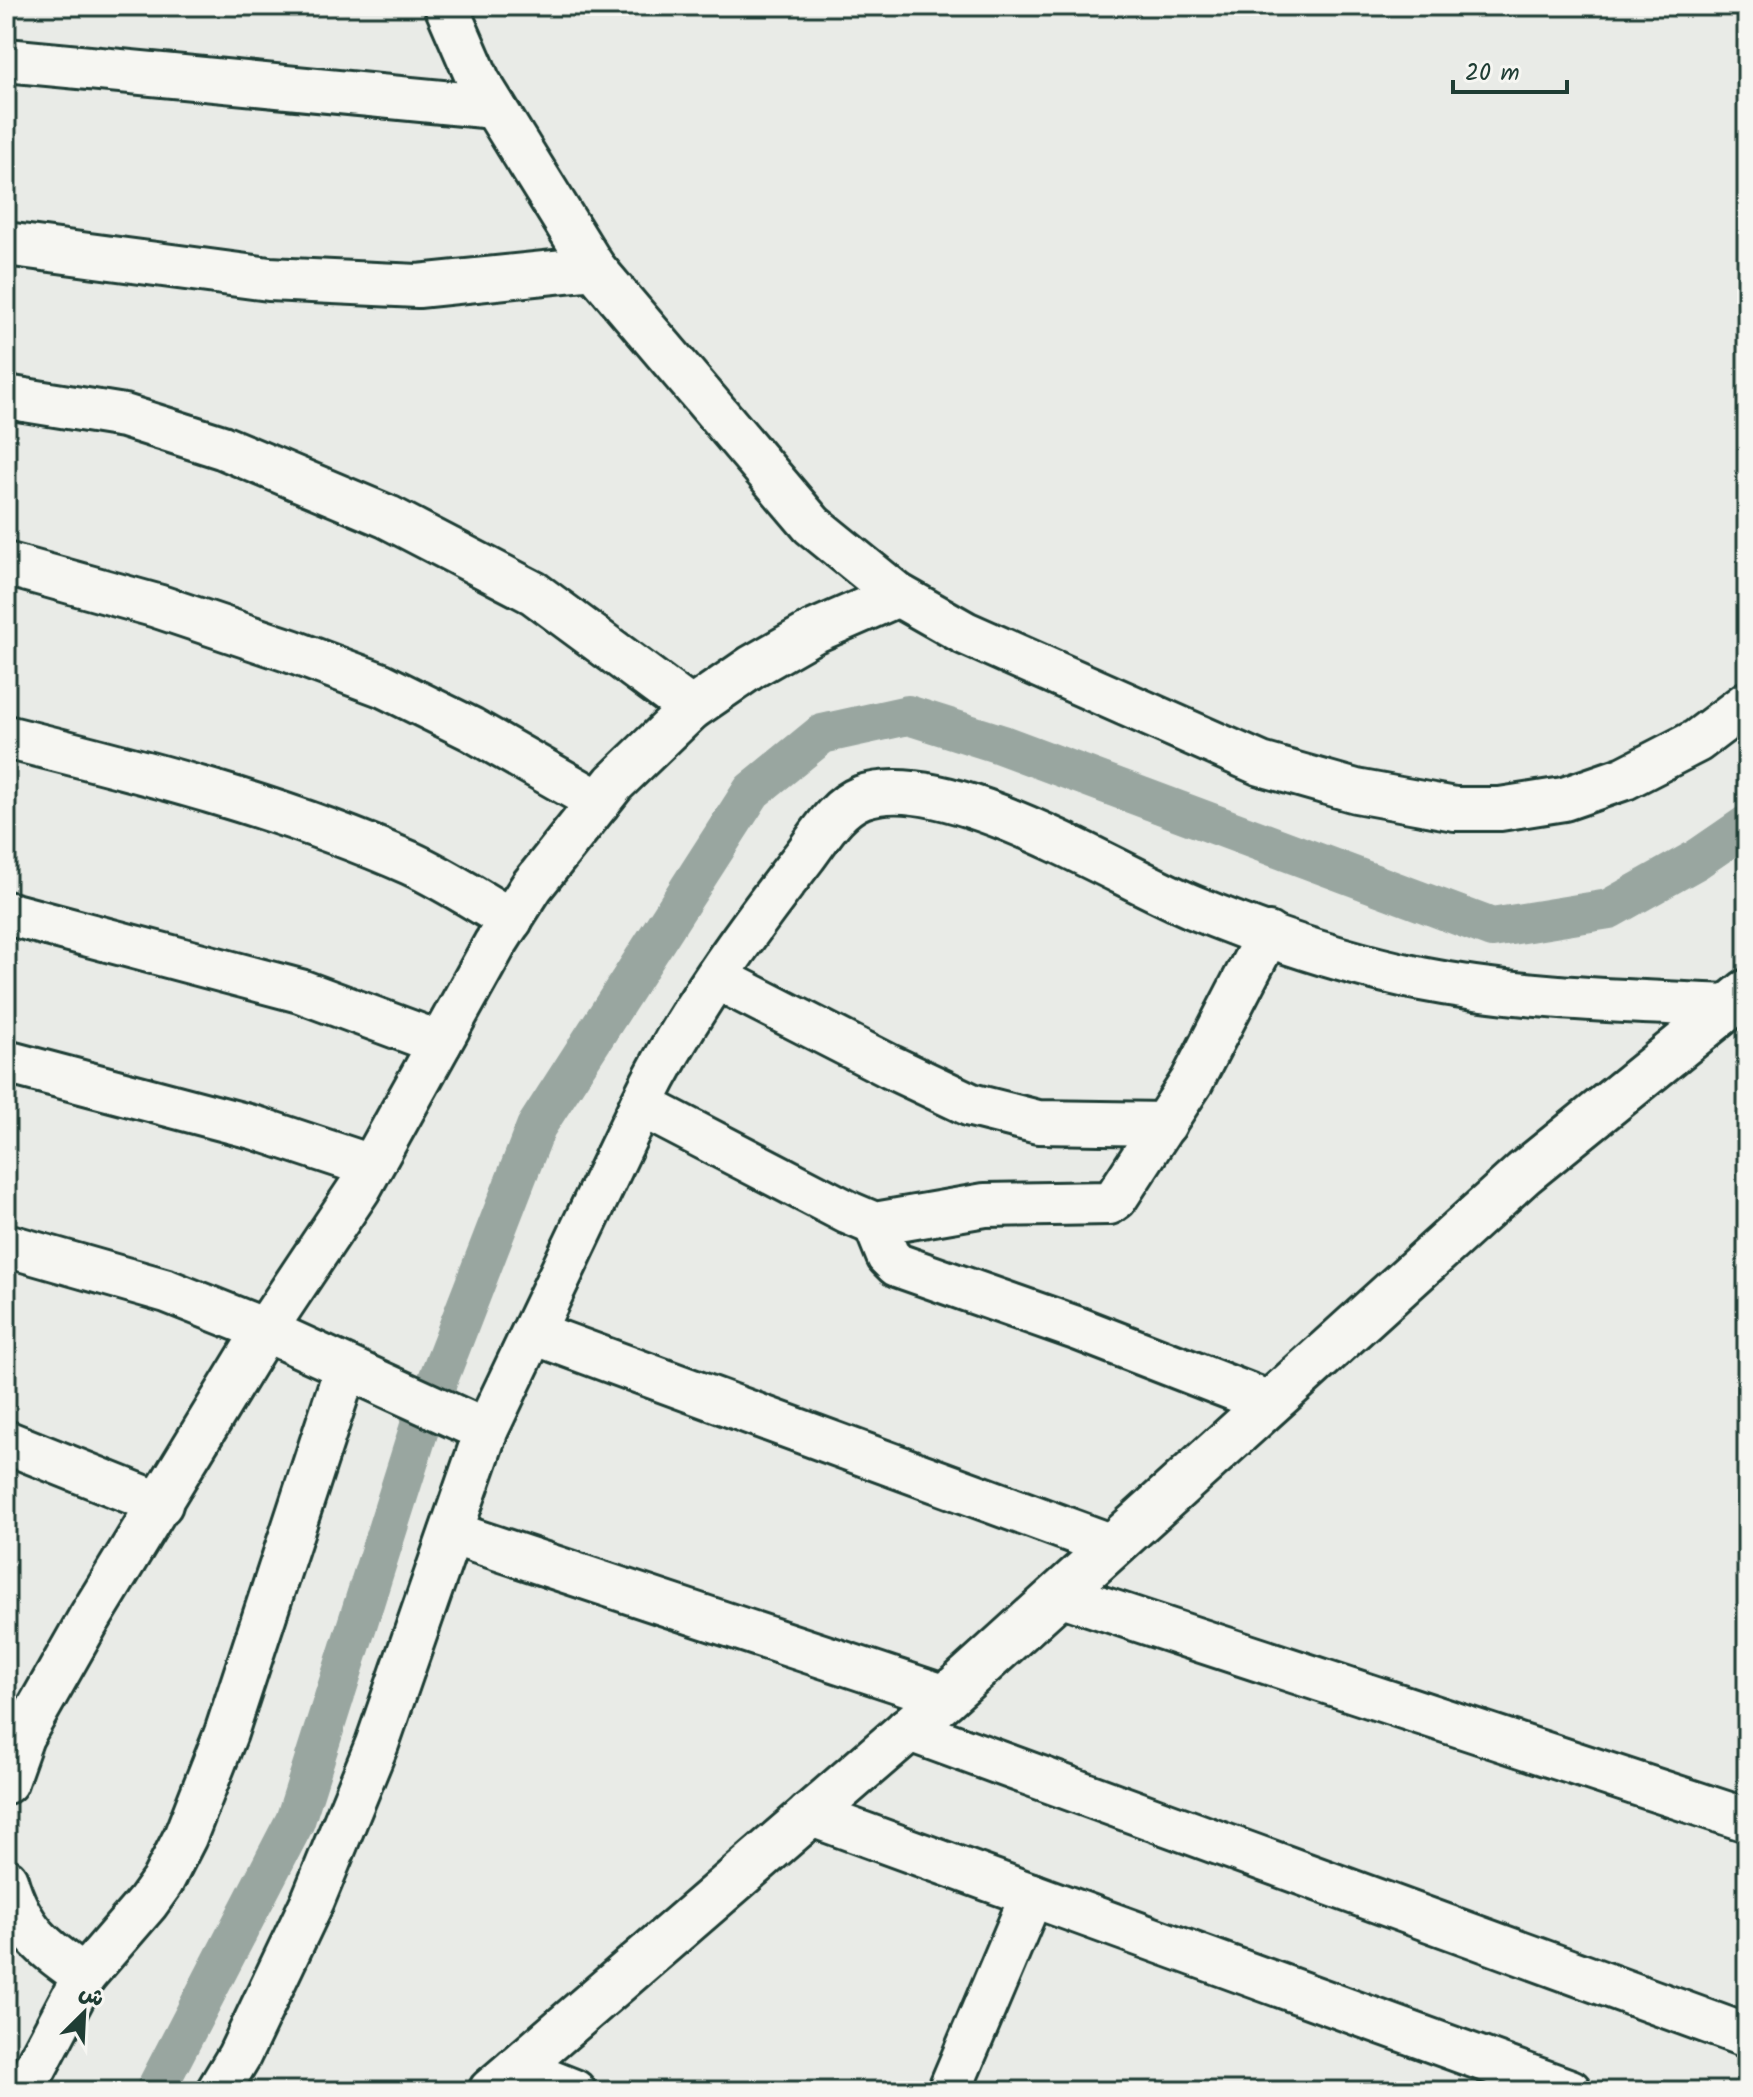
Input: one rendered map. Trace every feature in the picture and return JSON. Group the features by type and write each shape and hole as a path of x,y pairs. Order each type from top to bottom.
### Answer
{"main road":[{"path":"504,2080 946,1697 1524,1173 1738,999"}],"street":[{"path":"446,6 479,82 594,268 812,525 898,595 965,633 1261,764 1356,791 1455,809 1500,809 1564,799 1625,778 1697,741 1747,703"},
{"path":"6,60 494,107"},
{"path":"6,244 269,279 418,286 594,268"},
{"path":"6,397 124,416 222,447 388,517 534,593 691,709"},
{"path":"6,564 157,606 382,685 471,729 599,802"},
{"path":"6,1782 14,1733 89,1619 265,1330 371,1166 532,886 614,783 691,709 752,667 813,632 898,595"},
{"path":"6,737 180,782 294,818 412,864 511,920"},
{"path":"218,2091 239,2056 313,1900 377,1744 451,1533 468,1422 534,1333 662,1062 766,905 840,811 859,798 884,792 919,793 967,804 1067,846 1192,907 1324,954 1421,979 1597,1000 1738,999"},
{"path":"6,913 300,991 440,1043"},
{"path":"641,1105 875,1224 985,1205 1109,1203 1116,1198 1192,1081 1268,934"},
{"path":"717,978 971,1105 1038,1122 1165,1124"},
{"path":"6,1062 256,1128 371,1166"},
{"path":"875,1224 888,1256 897,1265 1079,1329 1270,1403"},
{"path":"6,1245 167,1291 265,1330 468,1422"},
{"path":"534,1333 1113,1546"},
{"path":"23,2091 84,1976 147,1903 162,1882 185,1837 226,1733 351,1371"},
{"path":"6,1442 161,1504"},
{"path":"451,1533 946,1697"},
{"path":"1059,1594 1747,1820"},
{"path":"907,1729 1747,2036"},
{"path":"809,1814 1570,2091"},
{"path":"6,1880 14,1908 32,1935 84,1976"},
{"path":"949,2091 1032,1895"},
{"path":"504,2080 574,2091"}],"waterway":[{"path":"155,2091 295,1821 420,1426 536,1127 752,791 822,734 908,715 1000,744 1492,928 1609,909 1696,860 1747,825"}]}
